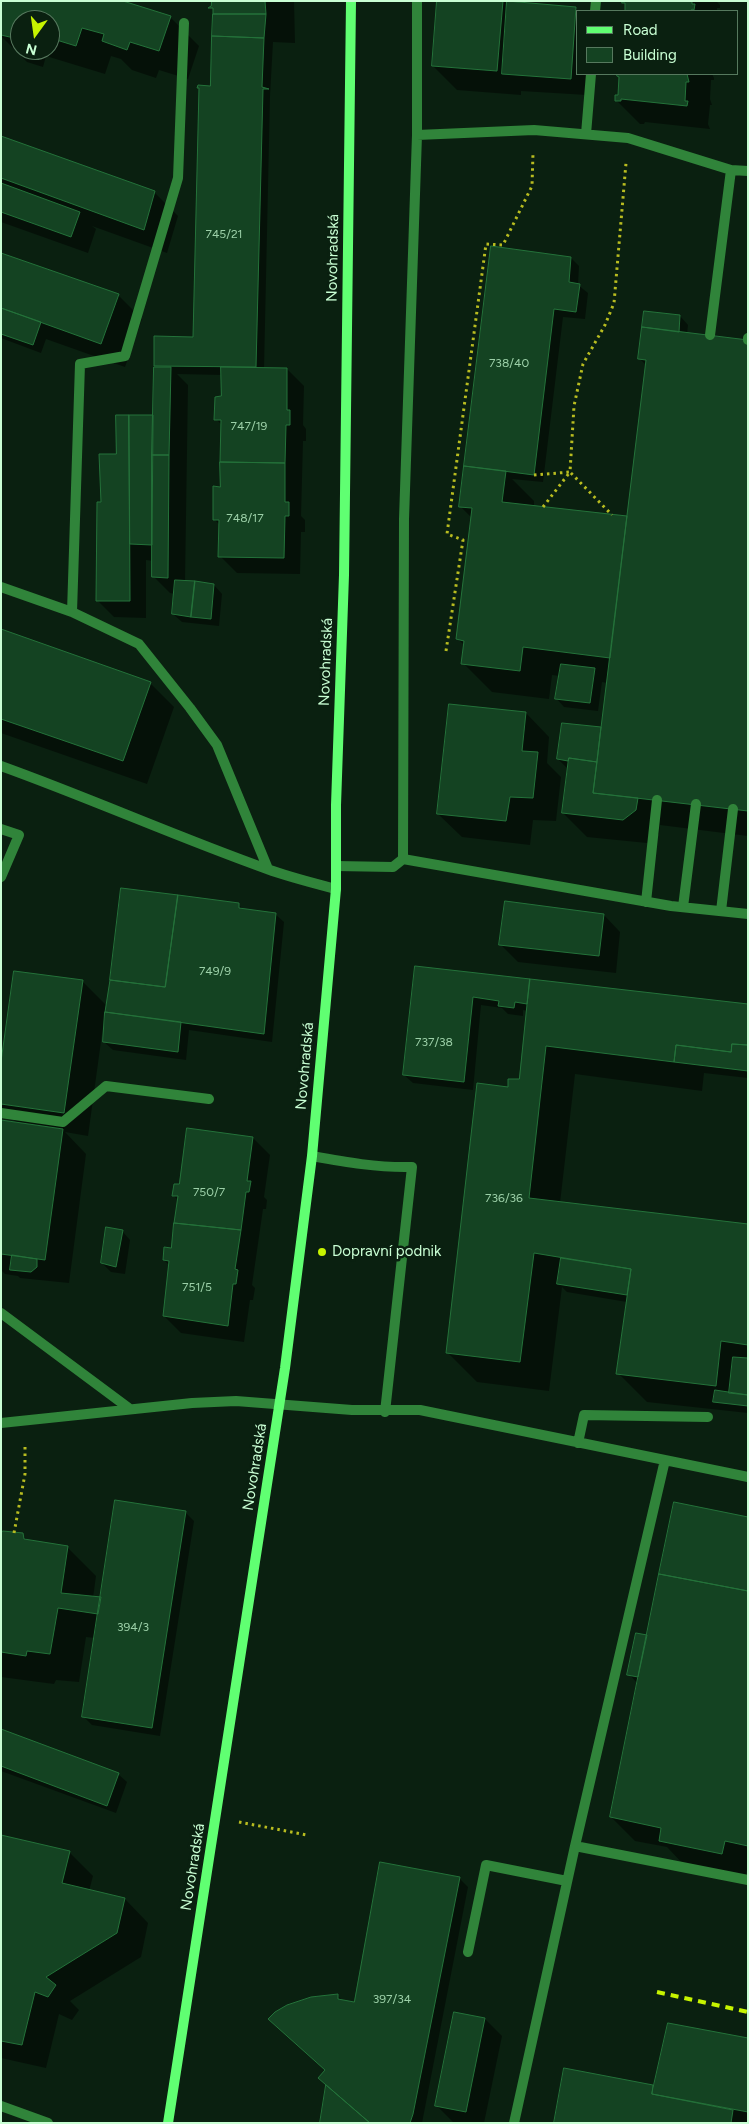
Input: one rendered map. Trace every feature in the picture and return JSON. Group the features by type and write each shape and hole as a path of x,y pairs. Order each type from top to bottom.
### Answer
{"main road":[{"name":"Novohradská","path":"168,2123 280,1405 312,1156 336,889 336,804 344,575 352,1"}],"lane":[{"path":"403,859 404,519 417,135 417,1"},
{"path":"72,612 80,364 125,356 128,347 178,178 184,23"},
{"path":"586,134 591,75"},
{"path":"417,135 534,130 628,138 730,170 748,172"},
{"path":"710,336 730,170"},
{"path":"1,587 72,612 139,644 190,708 217,746 268,869"},
{"path":"1,766 65,789 124,815 268,869 336,889"},
{"path":"646,902 657,800"},
{"path":"683,907 696,804"},
{"path":"721,911 733,809"},
{"path":"1,829 19,835 1,877"},
{"path":"336,866 393,867 403,859 646,902 748,914"},
{"path":"1,1113 63,1122 106,1086 209,1099"},
{"path":"312,1156 374,1166 412,1167 386,1412"},
{"path":"1,1313 130,1409"},
{"path":"1,1423 130,1409 236,1401 386,1412 420,1410 748,1477"},
{"path":"578,1443 584,1415 708,1417"},
{"path":"514,2123 567,1881 665,1460"},
{"path":"575,1846 748,1880"},
{"path":"468,1952 486,1865 567,1881"},
{"path":"1,2106 48,2123"}],"path":[{"path":"446,651 463,540 447,534 486,244 503,245 532,186 534,130"},
{"path":"543,507 570,472 574,406 583,364 614,303 628,138"},
{"path":"534,475 570,472"},
{"path":"570,472 612,515"},
{"path":"14,1532 25,1474 25,1419"},
{"path":"248,1824 307,1835"}],"building":[{"path":"1,1 123,1 171,16 159,51 130,42 127,50 102,41 104,34 82,28 76,46 60,41 60,10 10,10 10,37 1,35"},
{"path":"212,1 265,1 266,14 213,14 213,8 208,8 211,6"},
{"path":"437,1 503,1 497,71 432,66"},
{"path":"507,1 576,7 571,79 502,74"},
{"path":"623,1 692,1 692,4 695,4 694,10 625,10 625,3 622,3"},
{"path":"213,14 266,14 264,38 212,36"},
{"path":"212,36 264,38 262,87 269,89 263,89 256,367 154,366 154,336 193,337 199,88 197,88 198,85 210,86"},
{"path":"687,75 689,82 686,82 685,101 688,101 687,106 621,99 621,101 615,101 615,95 618,95 619,77 617,76"},
{"path":"1,136 155,191 144,230 1,178"},
{"path":"1,183 80,212 71,237 1,212"},
{"path":"491,246 571,257 569,282 580,284 576,312 554,309 534,475 464,466"},
{"path":"1,253 119,294 101,344 1,308"},
{"path":"1,308 41,322 33,345 1,334"},
{"path":"644,311 680,315 679,332 642,327"},
{"path":"642,327 748,340 748,811 593,793 646,360 638,359"},
{"path":"154,367 171,367 169,455 152,455"},
{"path":"221,367 287,368 287,410 290,410 290,425 286,425 285,463 220,462 221,420 214,420 215,397 221,396"},
{"path":"116,415 129,415 130,601 96,601 97,502 101,502 99,454 116,454"},
{"path":"129,415 153,415 152,545 130,544"},
{"path":"152,455 169,455 168,578 152,577"},
{"path":"220,462 285,463 285,502 289,502 289,516 285,516 284,558 218,557 219,520 213,520 213,486 220,487"},
{"path":"464,466 506,471 502,502 627,516 610,658 523,647 520,671 461,664 464,641 456,639 472,508 459,507"},
{"path":"175,580 195,581 191,617 172,614"},
{"path":"195,581 214,584 211,619 191,617"},
{"path":"1,629 151,682 123,761 1,719"},
{"path":"561,664 595,668 590,703 555,699"},
{"path":"449,704 526,712 522,751 538,752 533,798 510,797 506,821 437,814"},
{"path":"562,723 601,727 597,762 569,758 568,761 557,759"},
{"path":"569,758 597,762 593,793 638,798 636,810 623,820 562,813"},
{"path":"121,888 178,895 165,987 110,980"},
{"path":"178,895 239,903 239,908 276,913 264,1034 105,1012 110,980 165,987"},
{"path":"505,901 604,914 599,956 499,945"},
{"path":"415,966 530,979 527,1004 515,1002 514,1008 498,1006 499,1001 473,997 464,1082 403,1075"},
{"path":"14,971 83,980 64,1113 1,1104 1,1062"},
{"path":"530,979 748,1004 748,1045 732,1044 731,1052 676,1045 674,1062 546,1046 529,1198 748,1224 748,1345 721,1341 716,1386 616,1374 631,1269 534,1253 520,1362 446,1353 477,1083 508,1087 508,1079 519,1079"},
{"path":"105,1012 181,1022 178,1052 103,1042"},
{"path":"732,1044 748,1045 748,1071 674,1062 676,1045 731,1052"},
{"path":"1,1120 63,1129 45,1260 1,1254"},
{"path":"187,1128 253,1137 247,1181 251,1181 249,1192 246,1192 241,1230 174,1223 178,1196 172,1196 174,1184 179,1184"},
{"path":"174,1223 241,1230 235,1269 238,1270 236,1284 233,1284 228,1326 163,1316 169,1261 163,1260 164,1247 171,1248"},
{"path":"106,1227 123,1230 116,1267 101,1263"},
{"path":"12,1255 37,1259 37,1267 31,1272 10,1270"},
{"path":"561,1258 631,1269 627,1295 557,1284"},
{"path":"733,1357 748,1358 748,1395 729,1393"},
{"path":"715,1390 748,1395 748,1406 713,1402"},
{"path":"115,1500 186,1511 152,1728 82,1717"},
{"path":"674,1502 748,1517 748,1591 659,1574"},
{"path":"3,1531 23,1533 24,1539 68,1546 61,1593 101,1597 98,1614 58,1608 50,1654 27,1651 26,1656 1,1652 1,1534"},
{"path":"659,1574 748,1591 748,1846 725,1841 722,1854 659,1841 661,1828 610,1817"},
{"path":"636,1633 647,1635 638,1677 627,1675"},
{"path":"1,1729 119,1773 107,1806 1,1766"},
{"path":"1,1835 70,1851 62,1883 125,1898 117,1933 46,1977 56,1985 48,1997 35,1992 22,2045 1,2041"},
{"path":"380,1862 460,1877 410,2123 370,2123 318,2078 325,2070 268,2019 287,2005 311,1997 338,1994 338,1999 354,2002"},
{"path":"454,2012 485,2018 466,2112 435,2106"},
{"path":"668,2023 748,2038 748,2112 652,2094"},
{"path":"564,2068 653,2085 652,2094 733,2110 731,2123 554,2123"},
{"path":"326,2085 370,2123 320,2123"}],"railway":[{"path":"657,1992 748,2012"}],"place":[{"name":"Dopravní podnik","path":"322,1252"}]}
